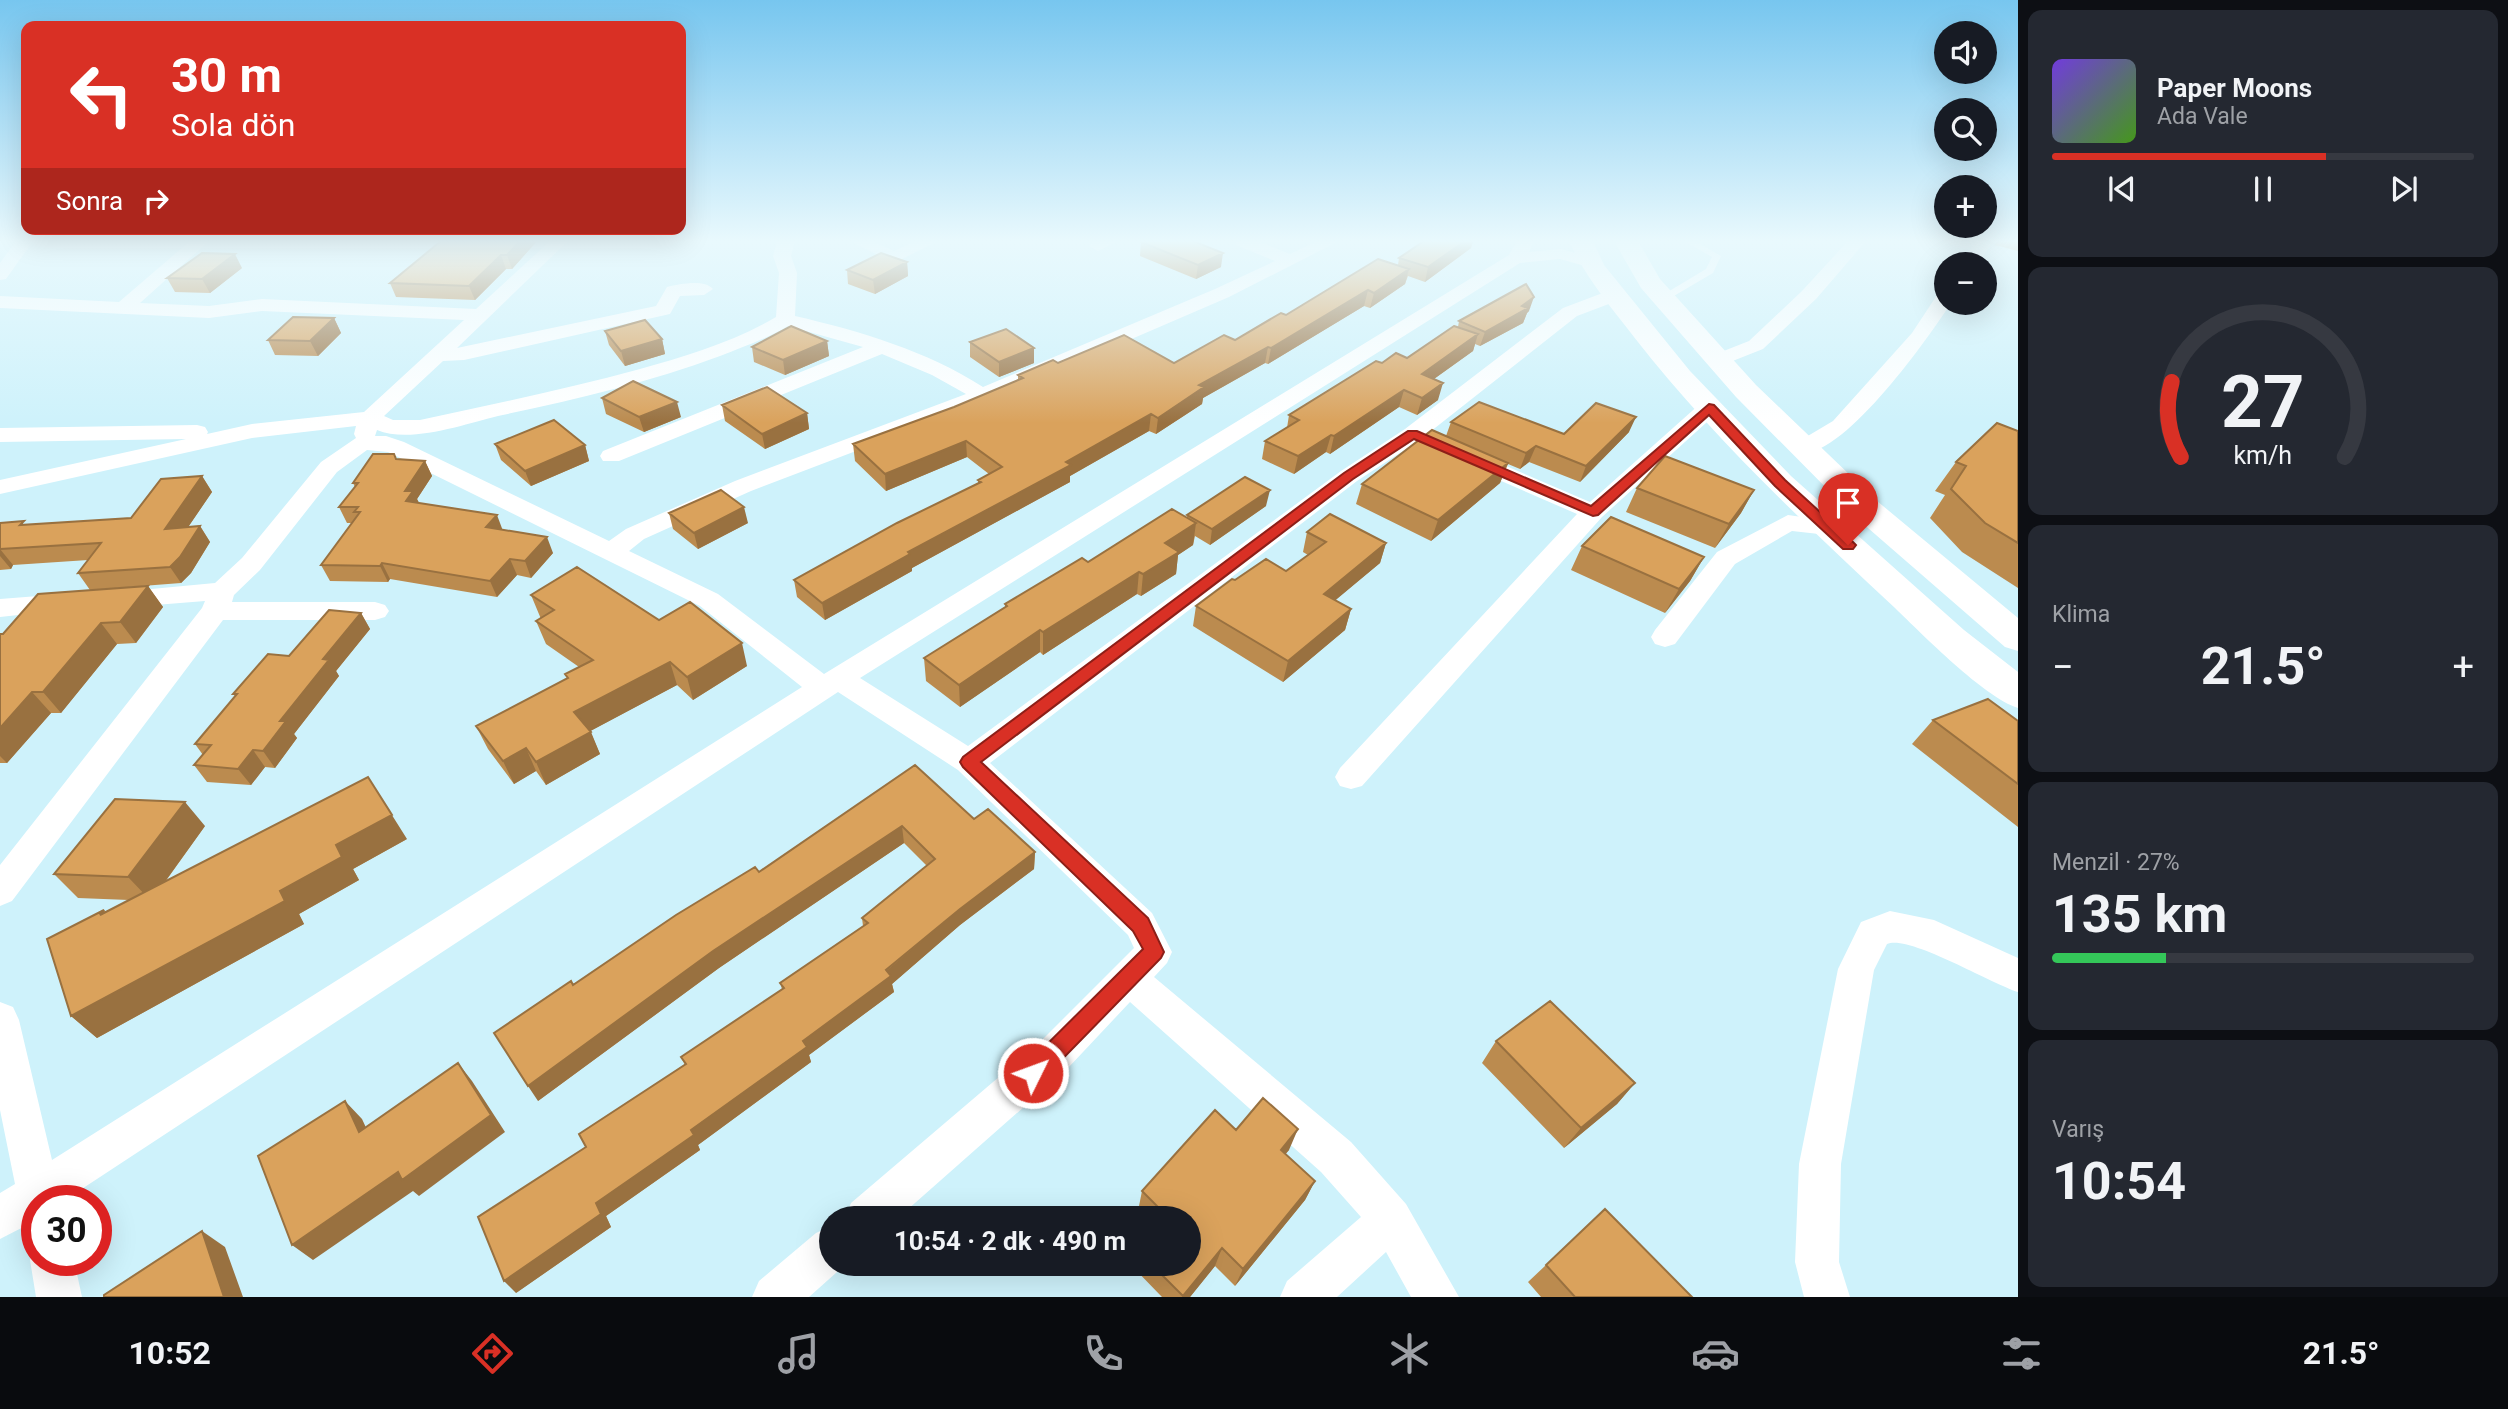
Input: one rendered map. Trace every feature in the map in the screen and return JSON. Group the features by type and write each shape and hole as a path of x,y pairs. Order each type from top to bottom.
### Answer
{"highway":[{"path":"1620,302 1680,377 1780,483 1951,639 2018,694"},
{"path":"1667,302 1718,360 1865,508 2018,638"}],"street":[{"path":"0,302 209,312 262,305 482,315"},
{"path":"123,308 131,302"},
{"path":"362,443 370,418 496,302"},
{"path":"436,355 464,354 663,310 668,302"},
{"path":"785,320 786,302"},
{"path":"612,551 635,534 743,486 982,395 1202,302"},
{"path":"56,1185 831,683 1437,302"},
{"path":"969,762 1349,476 1431,441 1570,312 1598,302"},
{"path":"1718,360 1756,345 1802,302"},
{"path":"1804,448 1841,426 1919,337 1934,314"},
{"path":"0,435 252,431 370,418 389,427 420,427 584,391 683,363 764,333 785,320 879,348 960,379 982,395"},
{"path":"611,456 879,348"},
{"path":"1351,777 1593,512 1709,408"},
{"path":"0,487 252,431"},
{"path":"1431,441 1593,512"},
{"path":"0,891 219,601 329,467 362,443 386,443 709,600 831,683 969,762 1140,924 1154,952 1054,1055 880,1206"},
{"path":"1665,637 1726,558 1788,523 1828,527"},
{"path":"0,608 90,601 219,601 375,611"},
{"path":"1827,1297 1817,1262 1819,1164 1856,969 1874,933 1890,926 1921,931 2018,975"},
{"path":"1129,978 1336,1157 1391,1219 1436,1297"},
{"path":"0,1020 37,1185"},
{"path":"0,1218 21,1206"},
{"path":"1303,1297 1391,1219"},
{"path":"775,1297 819,1258"},
{"path":"55,1276 59,1297"}],"building":[{"path":"1308,302 1349,302 1271,348 1268,347 1199,385 1204,387 1158,418 1151,414 1066,462 1071,465 908,552 910,554 822,603 794,580 897,523 981,482 978,480 1002,467 966,441 885,474 853,444 954,407 1023,378 1018,375 1053,360 1058,363 1124,335 1174,363 1224,335 1235,340 1281,313 1286,315"},
{"path":"1494,302 1528,302 1522,306 1528,308 1485,332 1459,321"},
{"path":"293,317 334,318 310,341 268,340"},
{"path":"645,320 662,339 621,351 605,331"},
{"path":"791,326 827,341 783,360 752,347"},
{"path":"1454,326 1478,334 1422,374 1443,383 1422,398 1404,390 1298,456 1265,441 1299,420 1289,415 1376,361 1382,363 1396,353 1407,358"},
{"path":"1006,329 1034,348 999,362 970,342"},
{"path":"633,381 677,402 639,417 602,398"},
{"path":"767,387 807,413 762,434 722,405"},
{"path":"1479,402 1564,434 1596,403 1636,417 1586,466 1536,446 1526,453 1451,422"},
{"path":"554,420 585,445 525,471 495,444"},
{"path":"1997,423 2018,431 2018,543 1985,523 1951,489 1966,466 1956,462"},
{"path":"1432,430 1508,463 1438,520 1362,484"},
{"path":"373,454 394,454 396,459 425,461 405,491 413,491 406,501 497,515 486,527 547,537 525,561 510,559 490,581 382,563 380,566 321,565 360,512 354,512 358,507 339,507 358,483 353,483"},
{"path":"1665,456 1754,490 1729,524 1637,488"},
{"path":"202,476 165,529 200,526 180,557 170,567 78,573 101,543 0,549 0,523 24,521 20,525 131,518 161,479"},
{"path":"1245,477 1270,490 1212,529 1187,515"},
{"path":"721,490 744,507 694,533 669,513"},
{"path":"1172,509 1196,523 1165,543 1179,552 1143,574 1139,572 1043,632 1040,630 959,685 924,658 1007,606 1005,604 1082,558 1088,562"},
{"path":"1330,514 1386,543 1324,594 1351,609 1288,661 1196,606 1232,579 1235,580 1266,559 1286,571 1326,542 1307,532"},
{"path":"1611,517 1704,557 1679,589 1582,546"},
{"path":"577,567 659,620 690,602 742,643 687,677 670,662 574,712 591,732 536,762 526,748 503,761 476,726 568,678 565,674 593,660 536,621 554,610 531,595"},
{"path":"148,586 120,622 101,623 43,692 32,692 0,728 0,634 3,634 38,594"},
{"path":"329,610 361,613 323,659 329,660 280,721 286,721 263,751 253,750 238,769 194,765 211,745 195,744 237,694 233,694 268,654 289,656"},
{"path":"1988,699 2018,721 2018,784 1933,720"},
{"path":"915,765 974,819 988,809 1035,852 886,970 891,976 803,1041 807,1047 691,1130 694,1135 596,1203 601,1214 504,1281 478,1217 586,1147 579,1134 686,1064 681,1057 784,988 780,983 868,923 862,918 935,859 902,826 713,951 528,1086 494,1033 571,981 573,985 676,915 755,867 759,872"},
{"path":"368,777 392,815 336,845 342,857 280,891 285,901 71,1016 47,939 104,910 100,915"},
{"path":"115,799 185,802 128,877 54,874"},
{"path":"1550,1001 1635,1083 1581,1128 1496,1041"},
{"path":"458,1063 491,1115 402,1180 398,1172 292,1245 258,1156 345,1101 359,1132"},
{"path":"1263,1098 1298,1129 1281,1150 1315,1181 1243,1269 1222,1248 1201,1274 1201,1206 1157,1206 1142,1191 1215,1110 1236,1130"},
{"path":"1605,1209 1692,1297 1575,1297 1546,1265"},
{"path":"202,1231 224,1297 104,1297 104,1295"},
{"path":"1163,1276 1199,1276 1183,1296"}],"route":[{"path":"1033,1073 1054,1055 1154,952 1140,924 969,762 1349,476 1413,434 1593,512 1709,408 1780,483 1848,545"}]}
